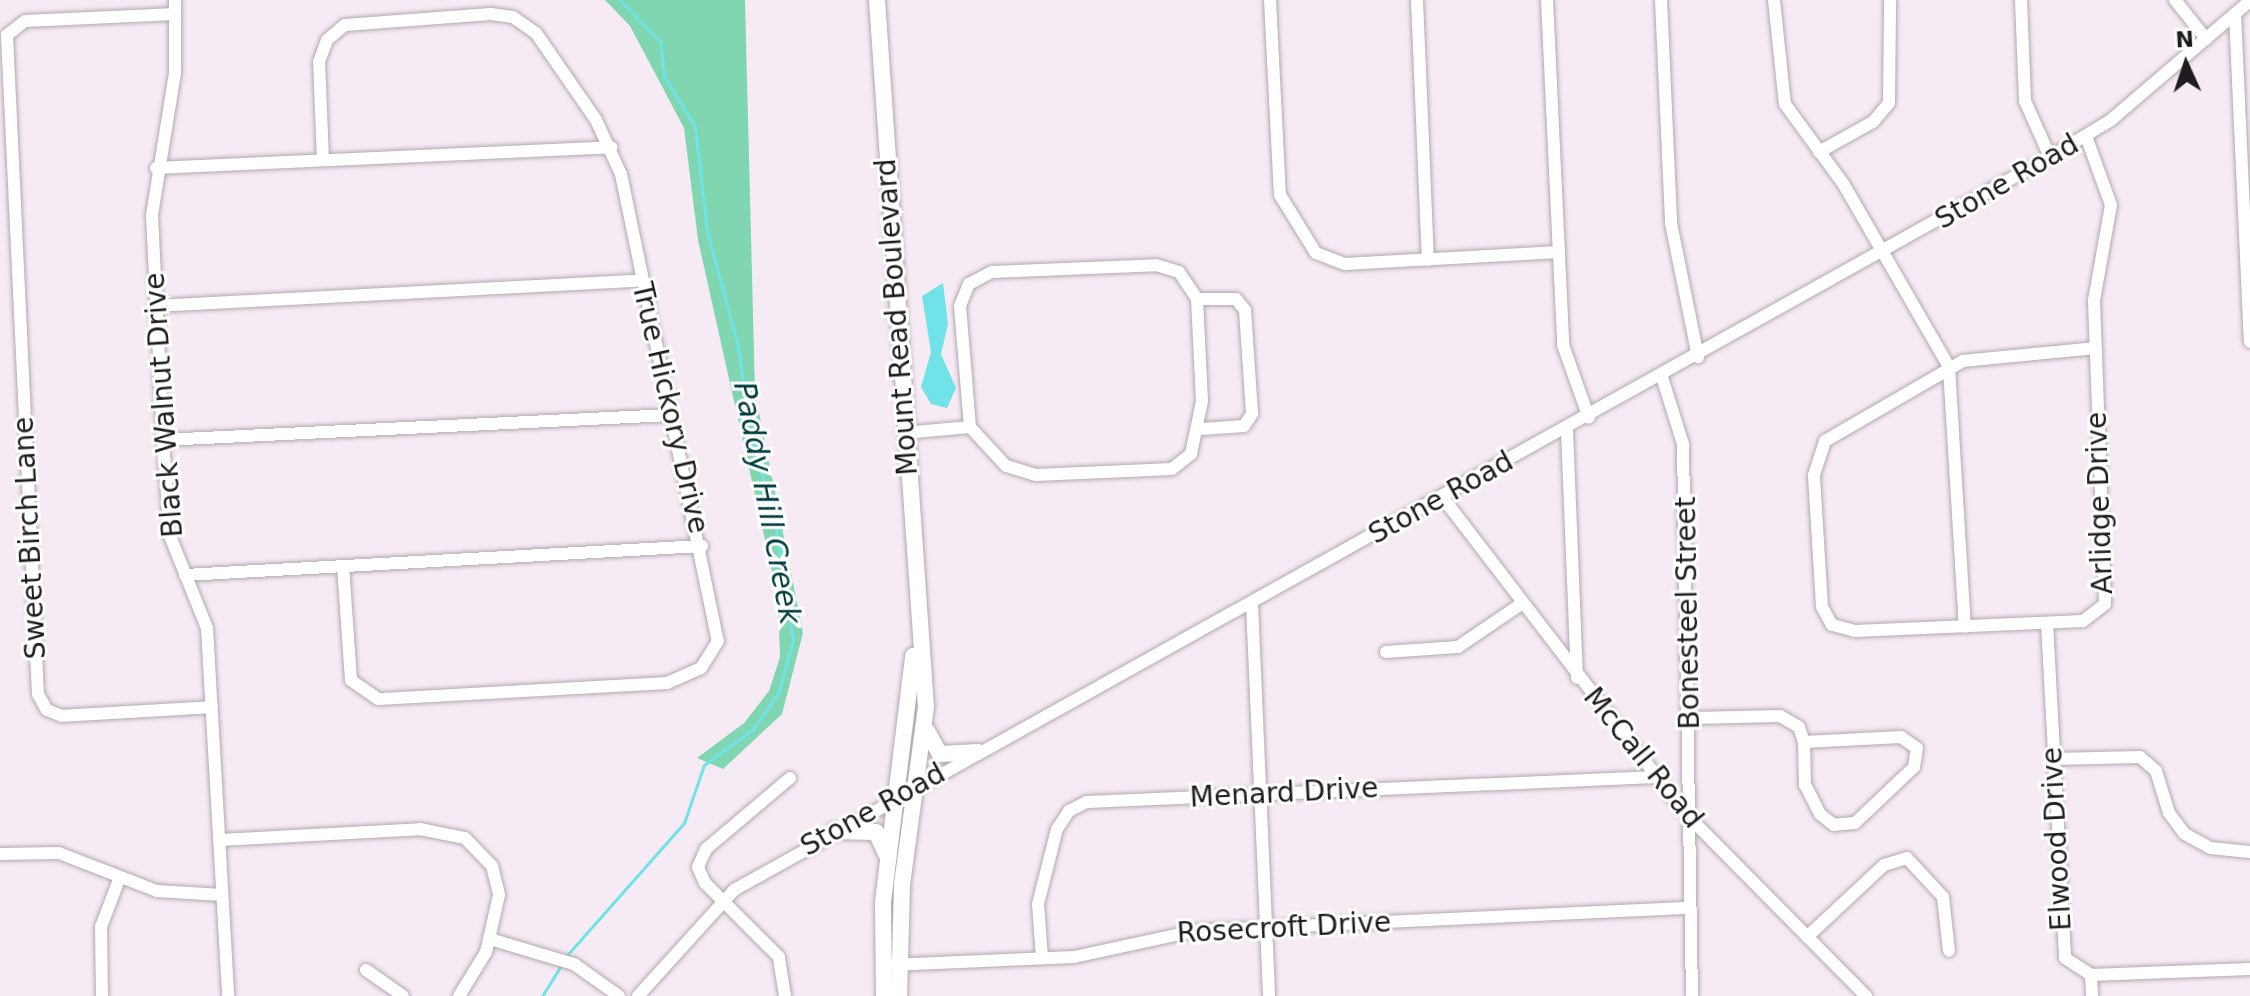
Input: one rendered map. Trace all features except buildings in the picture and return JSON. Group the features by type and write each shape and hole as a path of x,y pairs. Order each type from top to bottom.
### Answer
{"main road":[{"name":"Mount Read Boulevard","path":"877,0 915,635 925,718 918,784 884,996"},
{"name":"Mount Read Boulevard","path":"899,996 890,965 889,863 900,793 915,635"},
{"path":"925,718 940,754 978,752"},
{"path":"834,831 876,832 889,863"}],"street":[{"name":"Black Walnut Drive","path":"175,0 175,73 156,168 156,306 163,440 170,536 207,628 228,996"},
{"path":"1270,0 1282,201 1311,247 1330,262 1559,252"},
{"path":"1417,0 1428,260"},
{"path":"1547,0 1565,362 1589,418"},
{"path":"1661,0 1671,223 1698,357"},
{"path":"1774,0 1781,93 1883,253 1949,367 1965,627"},
{"path":"1819,152 1873,122 1889,103 1890,0"},
{"path":"2021,0 2025,101 2050,157"},
{"path":"2175,0 2206,39"},
{"name":"Stone Road","path":"638,996 721,901 834,831 1589,418 2086,136 2250,1"},
{"name":"Sweet Birch Lane","path":"175,14 14,26 6,47 5,149 41,703 62,716 212,707"},
{"name":"True Hickory Drive","path":"323,160 319,62 336,31 363,20 477,14 530,26 612,147 702,546 718,641 701,668 667,683 367,696 349,671 343,567"},
{"path":"2235,14 2250,342"},
{"name":"Arlidge Drive","path":"1949,367 1819,449 1822,607 1839,629 1965,627 2093,618 2105,604 2095,286 2111,205 2086,136"},
{"path":"156,168 612,147"},
{"path":"1156,265 1179,272 1197,299 1201,429 1191,454 1172,469 1036,475 1006,466 970,427 960,306 979,277 1156,265"},
{"path":"156,306 640,281"},
{"path":"1197,299 1236,299 1245,310 1252,414 1244,426 1201,429"},
{"path":"1949,367 1994,354 2095,348"},
{"name":"Bonesteel Street","path":"1662,377 1683,444 1693,718 1684,812 1692,996"},
{"path":"163,440 670,415"},
{"path":"904,433 970,427"},
{"path":"1567,430 1577,678"},
{"name":"McCall Road","path":"1443,498 1577,678 1684,812 1866,996"},
{"path":"185,575 702,546"},
{"path":"1252,604 1269,996"},
{"path":"1386,652 1458,647 1521,604"},
{"name":"Elwood Drive","path":"2047,623 2062,946 2071,967 2091,975"},
{"path":"1693,718 1788,718 1804,742 1808,794 1840,826 1855,823 1918,761 1909,739 1804,742"},
{"path":"2053,759 2140,757 2156,771 2169,813 2185,834 2210,848 2250,852"},
{"name":"Menard Drive","path":"1042,958 1038,904 1069,811 1087,802 1655,777"},
{"path":"785,996 779,957 702,879 700,858 790,778"},
{"path":"220,840 420,829 456,834 479,850 495,876 490,939 459,996"},
{"path":"0,854 59,853 171,895 222,895"},
{"path":"1807,937 1884,865 1907,858 1943,897 1949,951"},
{"path":"102,996 101,927 120,877"},
{"name":"Rosecroft Drive","path":"890,965 1042,958 1167,934 1688,908"},
{"path":"490,939 574,964 619,996"},
{"path":"2092,996 2091,975 2250,969"},
{"path":"366,970 403,996"}],"green space":[{"path":"605,0 745,0 755,392 803,633 782,714 723,769 697,758 744,723 769,691 780,657 778,598 698,240 684,128 630,26"}],"water":[{"path":"943,283 948,324 941,354 956,388 947,408 931,404 921,387 931,352 922,296"}],"waterway":[{"name":"Paddy Hill Creek","path":"568,954 684,823 704,765 753,729 778,694 793,640 774,513 750,437 738,346 707,232 695,126 664,77 660,41 620,0"},
{"name":"Paddy Hill Creek","path":"542,996 561,966"}]}
